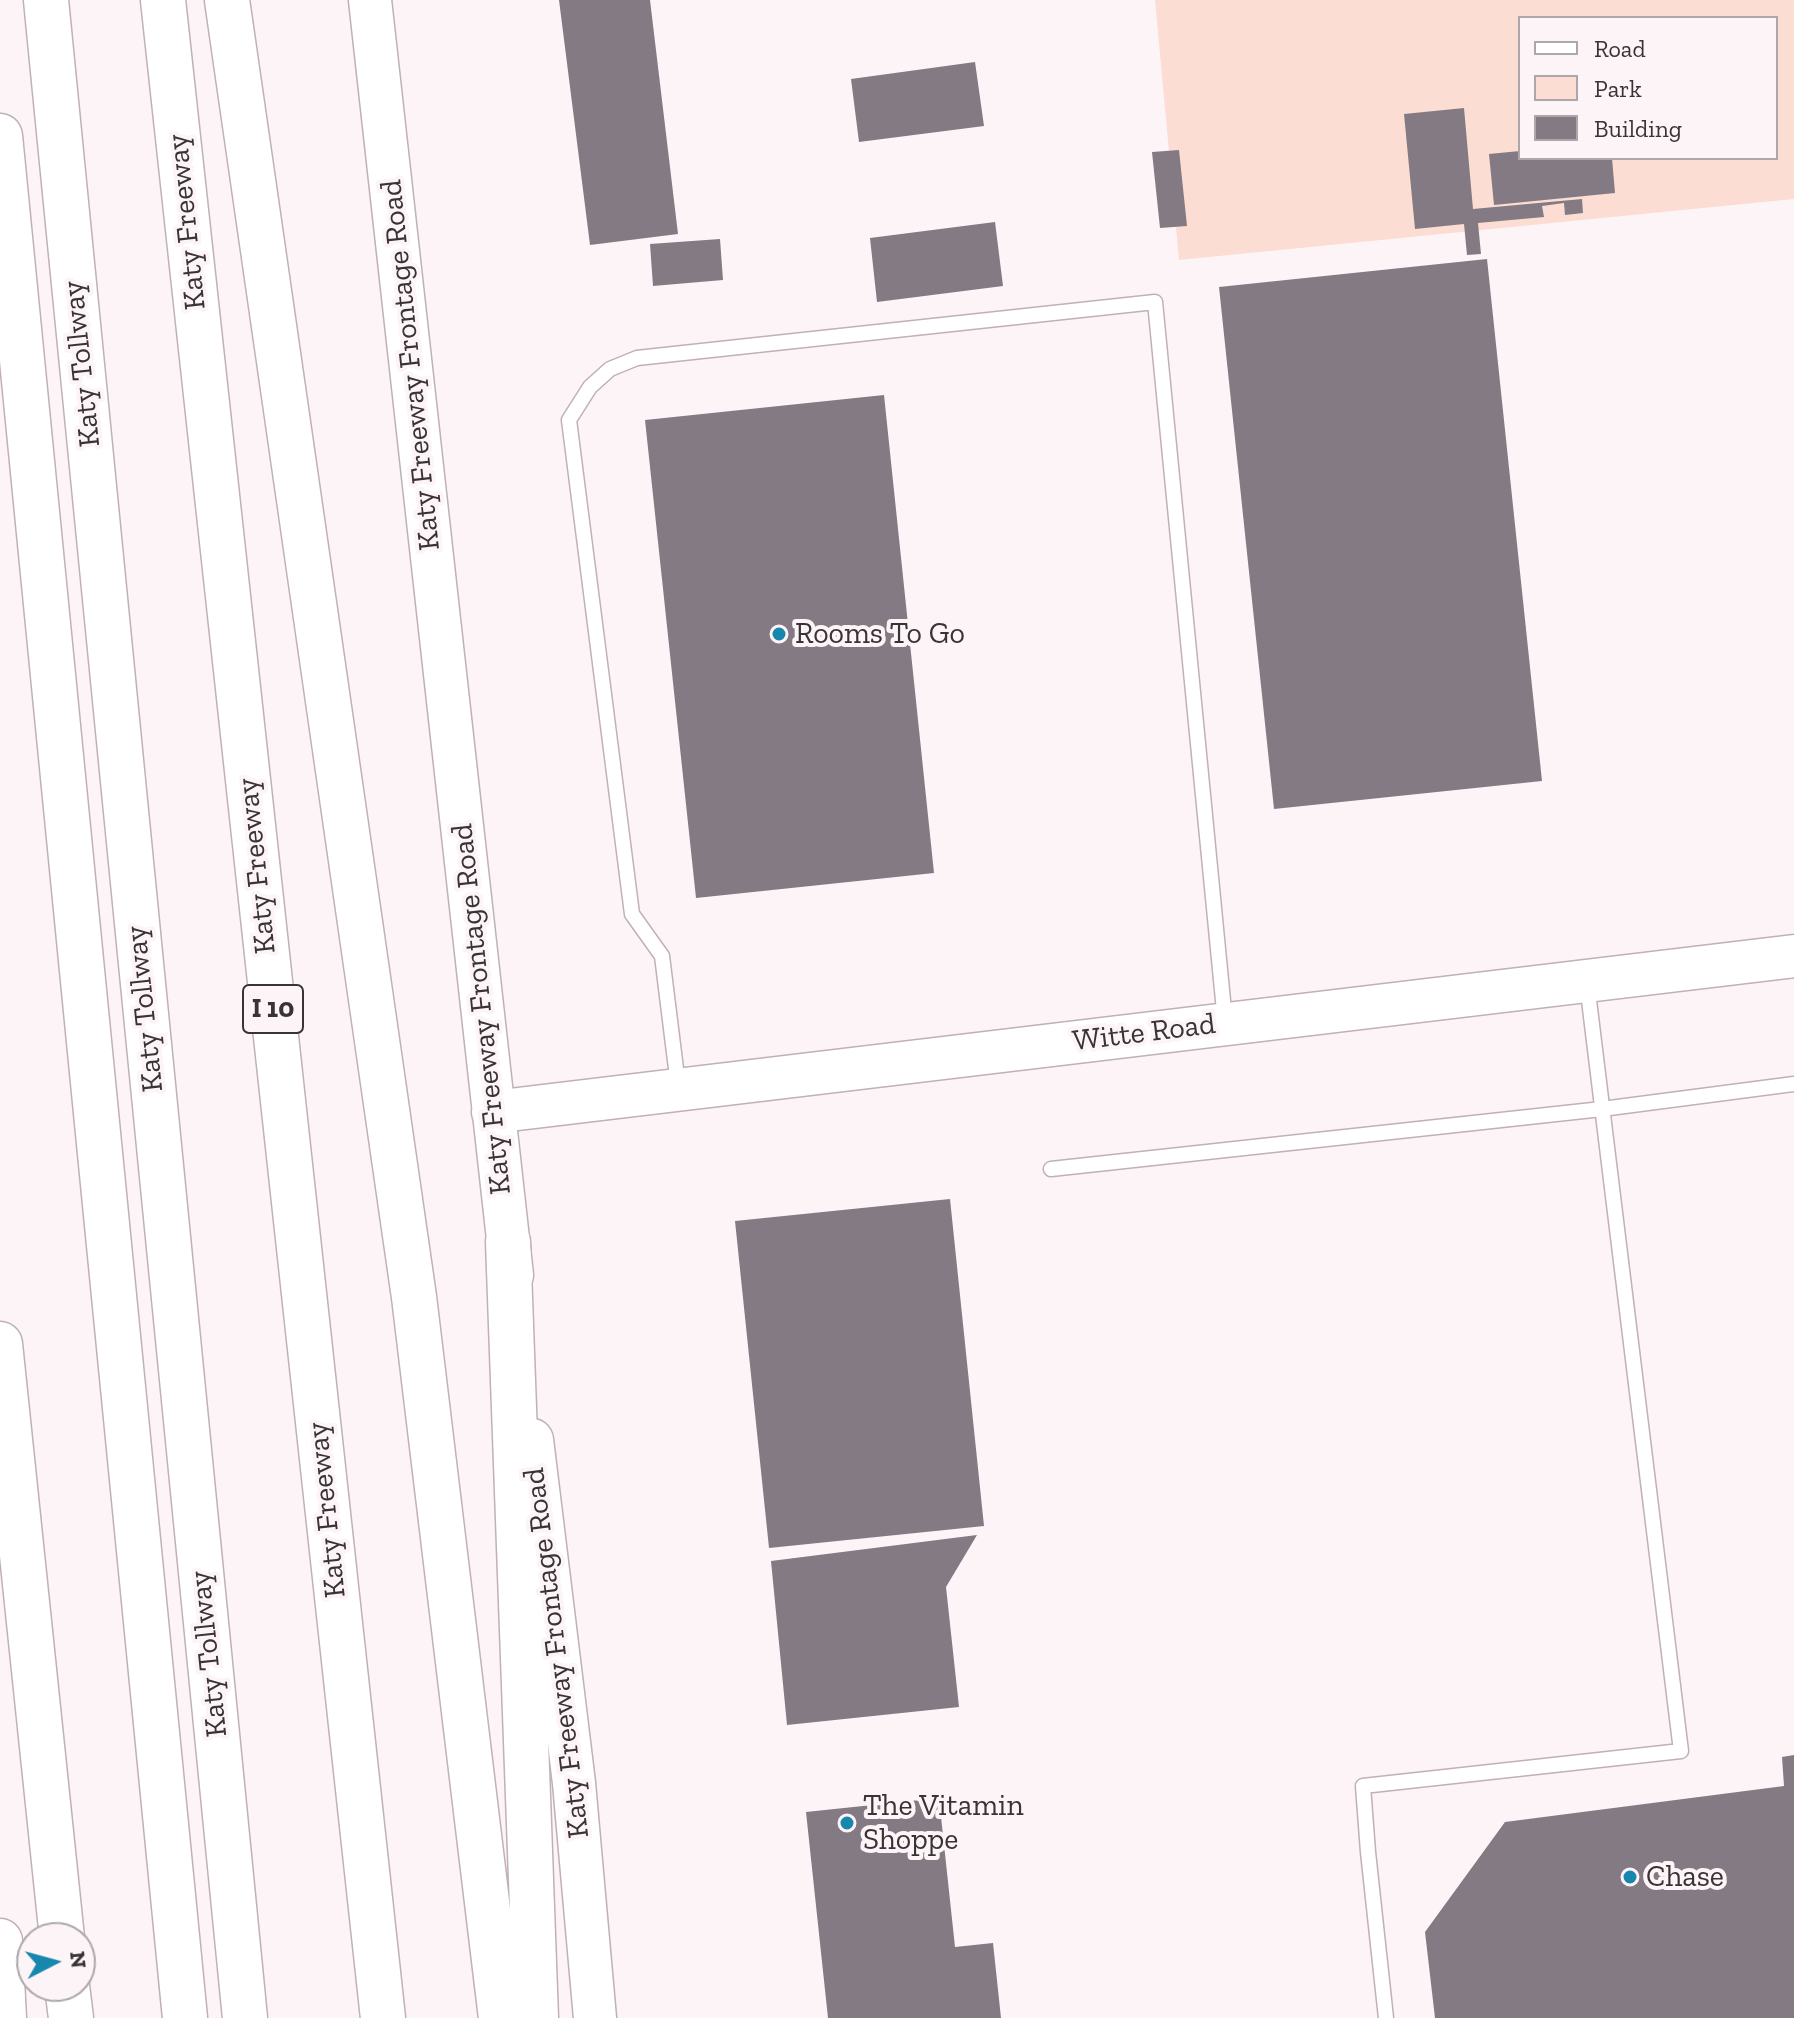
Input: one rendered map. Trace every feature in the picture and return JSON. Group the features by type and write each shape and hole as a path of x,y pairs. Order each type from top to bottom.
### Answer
{"highway":[{"name":"Katy Tollway","path":"46,0 245,2018"},
{"name":"Katy Freeway","path":"163,0 383,2018"},
{"path":"227,0 414,1297 501,2018"},
{"name":"Katy Tollway","path":"0,136 185,2018"},
{"path":"508,1242 536,2018"},
{"path":"0,1344 60,1922"},
{"path":"218,1748 273,2018"},
{"path":"0,1941 4,2018"}],"main road":[{"name":"Katy Freeway Frontage Road","path":"370,0 493,1112 574,1783 595,2018"},
{"name":"Witte Road","path":"493,1112 1794,956"}],"lane":[{"path":"679,1089 662,956 632,914 569,420 590,387 610,369 637,358 1155,302 1225,1023"},
{"path":"1386,2018 1363,1786 1681,1751 1587,980"},
{"path":"1051,1169 1602,1109 1794,1084"}],"green space":[{"path":"1155,0 1794,0 1794,199 1179,260"}],"building":[{"path":"559,0 650,0 678,234 590,245"},
{"path":"975,62 984,126 859,142 851,79"},
{"path":"1464,108 1473,209 1582,199 1583,213 1565,215 1564,203 1542,206 1544,217 1478,223 1481,254 1467,255 1464,224 1415,229 1404,114"},
{"path":"1179,150 1187,226 1160,228 1152,152"},
{"path":"1518,151 1518,160 1612,160 1615,193 1494,205 1489,154"},
{"path":"995,222 1003,286 877,302 870,238"},
{"path":"720,239 723,280 653,286 650,244"},
{"path":"1487,259 1542,781 1274,809 1219,287"},
{"path":"884,395 934,873 696,898 645,420"},
{"path":"950,1199 984,1526 769,1548 735,1221"},
{"path":"977,1535 946,1587 959,1707 787,1725 771,1561"},
{"name":"Chase","path":"1794,1755 1794,2018 1435,2018 1425,1932 1505,1822 1784,1786 1782,1757"},
{"path":"939,1798 955,1947 993,1943 1001,2018 828,2018 806,1812"}],"place":[{"name":"Rooms To Go","path":"779,634"},
{"name":"The Vitamin Shoppe","path":"847,1823"},
{"name":"Chase","path":"1630,1877"}]}
